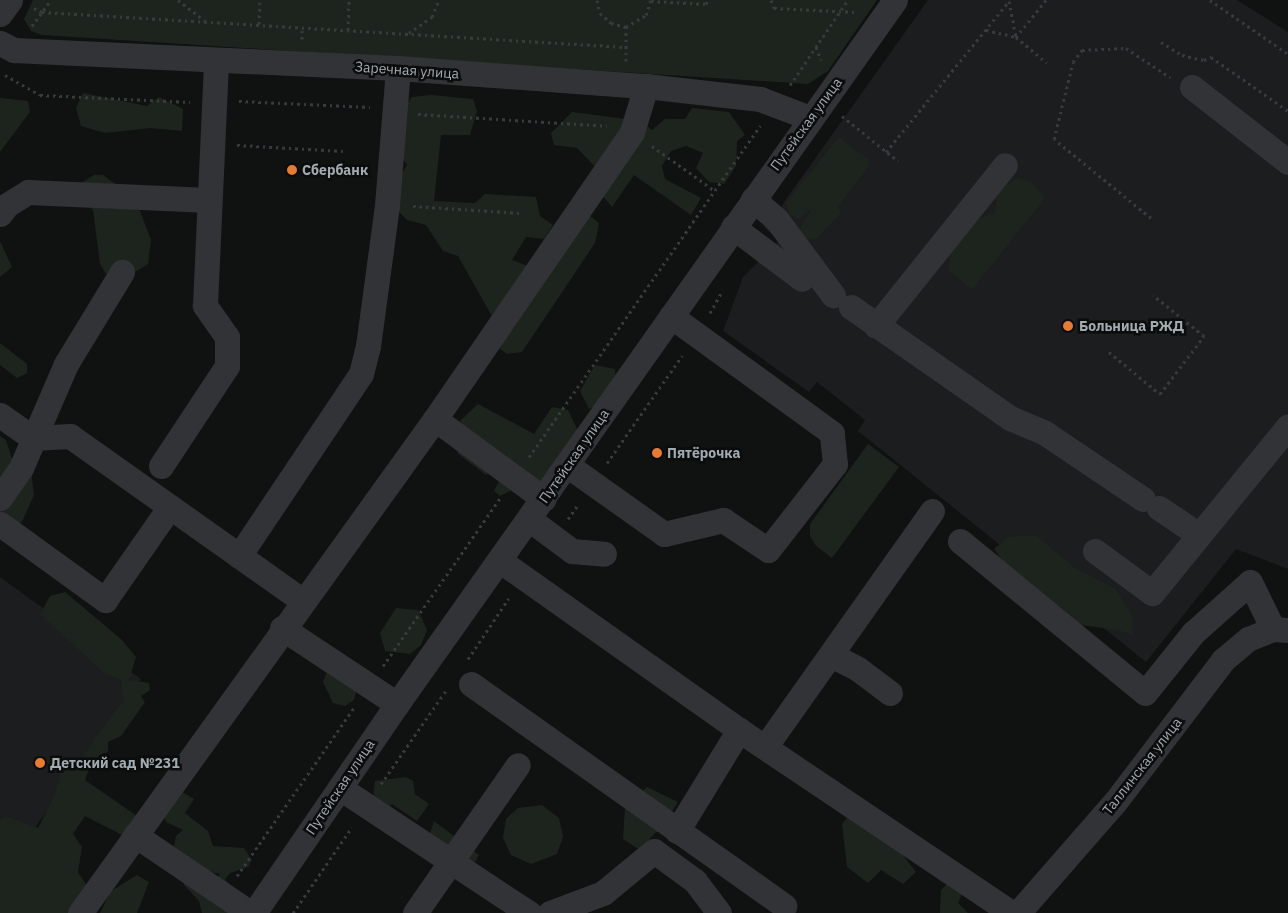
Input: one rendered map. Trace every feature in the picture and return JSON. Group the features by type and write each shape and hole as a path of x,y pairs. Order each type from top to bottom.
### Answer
{"street":[{"name":"Путейская улица","path":"254,913 397,704 568,465 733,227 895,0"},
{"path":"0,14 18,2"},
{"name":"Заречная улица","path":"0,43 14,50 398,68 636,86 760,99 810,118"},
{"path":"162,466 228,366 227,337 205,306 216,60"},
{"path":"239,556 361,374 368,346 387,205 396,112 398,68"},
{"path":"80,913 302,600 435,418 632,132 636,86"},
{"path":"1192,87 1288,162"},
{"path":"876,326 1005,165"},
{"path":"0,214 7,205 28,192 209,200"},
{"path":"753,199 777,220 842,301 1010,418 1045,433 1199,535"},
{"path":"733,227 802,279"},
{"path":"0,498 21,468 66,364 122,272"},
{"path":"568,465 664,534 724,520 768,550 835,464 832,433 671,316"},
{"path":"0,415 33,438 70,436 169,508 302,600"},
{"path":"435,418 544,498"},
{"path":"1095,551 1152,593 1288,426"},
{"path":"0,524 105,600 169,508"},
{"path":"766,747 932,511"},
{"path":"529,519 572,551 604,554"},
{"path":"960,541 1145,693 1193,633 1250,582 1280,630"},
{"path":"499,560 739,730 1011,913"},
{"path":"282,628 397,704"},
{"name":"Таллинская улица","path":"1018,913 1115,802 1223,660 1248,639 1280,630"},
{"path":"831,655 858,669 890,693"},
{"path":"472,684 784,906"},
{"path":"677,831 739,730"},
{"path":"415,913 518,765"},
{"path":"340,788 450,863 529,913"},
{"path":"134,835 250,913"},
{"path":"550,913 603,892 654,851 695,881 719,913"}],"path":[{"path":"178,0 206,22"},
{"path":"259,25 260,0"},
{"path":"348,30 349,0"},
{"path":"408,33 432,17 439,0"},
{"path":"597,0 600,13 611,23 626,26 646,15 651,0 706,4 708,0"},
{"path":"771,0 774,8 840,11"},
{"path":"1009,0 1016,37"},
{"path":"886,152 1009,0"},
{"path":"1016,37 1046,0"},
{"path":"1210,0 1288,54"},
{"path":"18,2 42,12 626,47"},
{"path":"626,26 626,47 636,86"},
{"path":"986,30 1016,37 1047,63"},
{"path":"1160,42 1182,55 1204,60 1211,57 1288,111"},
{"path":"1151,218 1054,140 1073,62 1082,50 1126,48 1181,86 1192,87"},
{"path":"0,73 40,95 213,103 281,103 369,107 396,112 622,126 714,191"},
{"path":"862,134 898,161"},
{"path":"212,144 343,151"},
{"path":"387,205 520,213"},
{"path":"1109,352 1160,394 1204,336 1153,296"}],"shaded area":[{"path":"33,0 877,0 828,71 808,84 42,35 31,31 24,19"},
{"name":"Больница РЖД","path":"928,0 1237,0 1288,32 1288,569 1236,549 1146,662 858,431 865,420 826,389 817,382 809,392 723,331 743,277 779,241 773,234 782,205"},
{"path":"83,93 147,106 159,97 183,109 182,131 151,128 105,133 81,126 76,108"},
{"path":"431,95 473,99 477,111 470,135 441,135 434,201 475,203 485,194 536,197 540,216 553,225 544,239 526,237 512,260 544,272 574,222 590,216 599,223 595,243 522,352 507,354 500,349 502,334 458,256 443,251 426,225 407,220 397,210 392,191 407,165 396,147 397,118 412,97"},
{"path":"0,98 28,101 30,112 0,152"},
{"path":"692,108 729,112 745,135 737,141 736,166 724,184 709,182 696,168 703,153 686,146 671,151 662,166 665,179 701,198 691,215 634,175 612,207 595,187 600,172 577,148 554,145 551,133 572,112 641,121 652,130 665,119 685,119"},
{"path":"839,137 869,160 869,166 838,206 841,213 815,240 801,237 795,253 764,227 778,211 799,231 812,208 799,219 790,215 786,203"},
{"path":"94,175 103,175 118,186 119,200 140,211 151,240 148,264 125,278 106,274 100,264 93,210 81,196 80,184"},
{"path":"1017,178 1031,182 1045,198 972,290 949,270 950,249 974,220 995,213 997,192"},
{"path":"0,241 12,267 0,277"},
{"path":"0,343 27,364 27,373 17,378 0,365"},
{"path":"595,365 615,369 616,387 605,401 589,409 580,391"},
{"path":"478,404 534,434 552,407 568,410 578,431 547,480 526,483 500,496 494,491 503,473 501,463 486,475 457,453 464,432 460,421"},
{"path":"0,436 6,440 14,465 31,471 34,495 22,522 0,530"},
{"path":"868,444 899,467 832,558 816,546 810,536 810,524"},
{"path":"1035,535 1075,568 1116,589 1133,618 1133,635 1118,630 1081,625 1004,563 994,549 1008,537"},
{"name":"Детский сад №231","path":"0,577 141,679 14,857 0,848"},
{"path":"65,592 122,640 136,657 129,680 149,683 150,690 141,696 145,702 121,736 108,742 108,751 89,770 85,780 150,825 122,835 85,816 73,834 82,847 78,872 89,889 86,913 0,913 0,821 5,816 38,828 55,795 61,769 74,768 123,701 121,680 103,672 40,614 50,596"},
{"path":"396,608 418,610 427,630 421,645 410,654 385,651 380,633"},
{"path":"328,669 357,688 354,700 345,706 333,703 323,682"},
{"path":"406,777 413,781 415,794 429,804 417,821 392,804 383,813 372,805 375,781"},
{"path":"647,787 678,802 671,813 671,832 656,832 640,850 623,839 625,807"},
{"path":"179,790 194,799 185,813 208,831 213,846 244,848 252,860 248,867 230,873 225,879 239,896 232,913 202,913 199,901 184,885 185,875 214,883 220,874 201,870 174,846 176,836 183,830 166,822 162,813"},
{"path":"542,805 559,818 563,837 557,854 531,864 511,855 503,838 506,819 518,808"},
{"path":"858,805 870,813 916,872 903,884 881,870 868,883 847,867 842,824"},
{"path":"434,821 479,855 466,880 429,836"},
{"path":"137,875 149,882 137,913 100,913 111,891"},
{"path":"952,879 965,887 958,903 968,913 940,913 941,890"}],"place":[{"name":"Сбербанк","path":"292,170"},
{"name":"Больница РЖД","path":"1068,326"},
{"name":"Пятёрочка","path":"657,453"},
{"name":"Детский сад №231","path":"40,763"}]}
